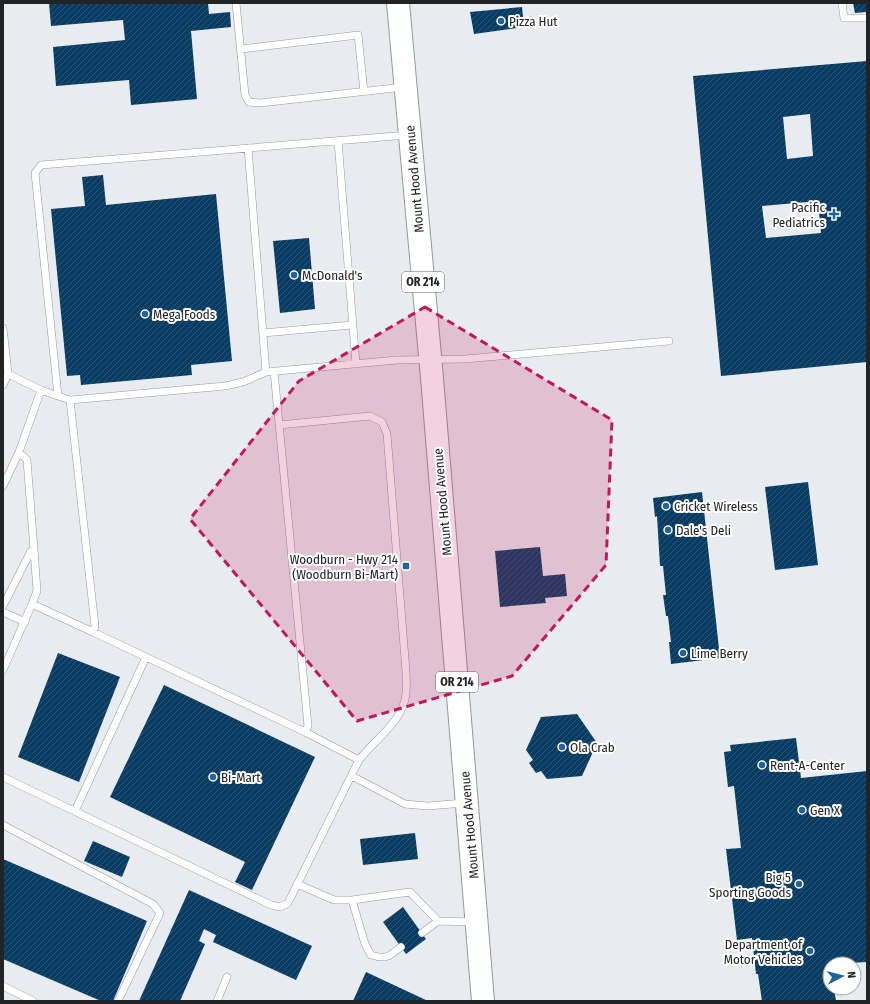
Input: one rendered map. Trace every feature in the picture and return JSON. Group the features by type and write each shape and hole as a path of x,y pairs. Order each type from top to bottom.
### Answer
{"main road":[{"name":"Mount Hood Avenue","path":"398,3 430,359 482,1001"}],"lane":[{"path":"236,3 245,95 249,102 260,103 406,87"},
{"path":"842,3 844,18 867,18"},
{"path":"241,49 358,35 364,92"},
{"path":"58,396 35,173 41,165 410,135"},
{"path":"338,141 356,364"},
{"path":"248,148 263,333 279,425 308,726 305,732"},
{"path":"263,333 352,325"},
{"path":"3,328 8,374 3,385"},
{"path":"8,374 41,390 70,400 224,386 243,382 270,371 397,360 465,359 669,341"},
{"path":"3,486 19,452 41,390"},
{"path":"70,400 95,626 93,632"},
{"path":"3,777 271,905 280,907 288,903 359,760 369,746 398,717 406,694 405,659 387,434 382,422 370,416 279,425"},
{"path":"3,668 25,622 37,590 27,460 24,455 19,452"},
{"path":"3,606 31,551 34,550"},
{"path":"32,604 305,732 359,760"},
{"path":"3,612 25,622"},
{"path":"75,811 146,657"},
{"path":"352,776 405,804 428,806 467,803"},
{"path":"3,825 153,904 160,913 118,1001"},
{"path":"297,884 334,900 352,900 410,892 438,921"},
{"path":"352,900 365,944 371,955 382,958 387,957 401,947"},
{"path":"422,933 438,921 476,922"},
{"path":"217,1001 227,977"},
{"path":"3,986 34,1001"}],"highlighted area":[{"path":"425,307 612,420 606,565 512,676 357,721 190,519 299,381"}],"building":[{"path":"49,3 208,3 209,14 230,12 231,27 191,31 197,99 131,105 129,80 56,86 53,47 125,40 123,20 51,26"},
{"path":"853,3 867,3 867,12 855,13"},
{"path":"522,7 524,27 474,34 470,12"},
{"path":"867,61 867,362 721,376 693,76","holes":["810,114 813,156 787,159 783,117","818,201 821,233 766,238 762,206"]},
{"path":"103,175 106,205 216,194 232,361 191,365 192,375 81,385 80,375 67,376 51,209 85,206 82,177"},
{"name":"McDonald's","path":"309,238 315,309 280,313 273,241"},
{"path":"808,482 818,565 775,570 765,487"},
{"path":"702,492 720,658 671,664 669,642 671,642 668,616 666,616 663,595 666,595 663,566 660,566 657,516 655,517 653,498"},
{"path":"540,547 543,576 565,574 567,596 545,598 546,603 500,607 495,551"},
{"path":"58,653 120,677 79,782 18,757"},
{"name":"Bi-Mart","path":"164,685 315,757 252,890 235,882 245,862 110,797"},
{"name":"Ola Crab","path":"577,714 597,743 582,776 547,779 541,771 536,773 529,763 533,760 526,750 541,717"},
{"path":"796,738 801,778 867,771 867,962 862,962 862,956 822,956 822,996 835,996 836,1001 762,1001 758,974 756,974 752,938 737,940 726,849 741,848 734,786 728,787 724,752 731,751 730,745"},
{"path":"415,833 418,859 363,865 360,839"},
{"path":"93,841 130,857 122,877 84,861"},
{"path":"3,859 147,921 113,1001 101,1001 3,959"},
{"path":"189,890 312,946 296,980 213,942 216,935 204,929 199,941 205,944 180,1001 139,1001"},
{"path":"403,907 426,939 406,954 383,922"},
{"path":"366,972 428,1001 353,1001"}],"place":[{"name":"Pizza Hut","path":"501,21"},
{"name":"Pacific Pediatrics","path":"834,214"},
{"name":"McDonald's","path":"294,275"},
{"name":"Mega Foods","path":"145,314"},
{"name":"Cricket Wireless","path":"666,506"},
{"name":"Dale's Deli","path":"668,530"},
{"name":"Woodburn - Hwy 214 (Woodburn Bi-Mart)","path":"406,566"},
{"name":"Lime Berry","path":"683,653"},
{"name":"Ola Crab","path":"562,747"},
{"name":"Rent-A-Center","path":"762,765"},
{"name":"Bi-Mart","path":"213,777"},
{"name":"Gen X","path":"802,810"},
{"name":"Big 5 Sporting Goods","path":"799,884"},
{"name":"Department of Motor Vehicles","path":"810,951"}]}
